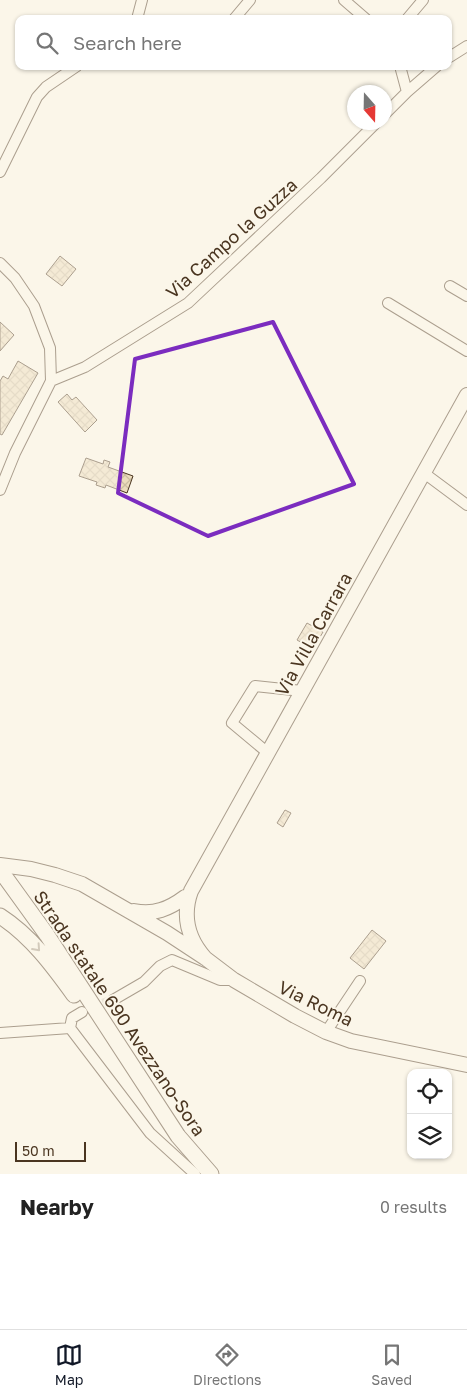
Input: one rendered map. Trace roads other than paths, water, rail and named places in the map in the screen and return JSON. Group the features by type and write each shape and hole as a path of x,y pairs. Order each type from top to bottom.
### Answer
{"highway":[{"name":"Strada statale 690 Avezzano-Sora","path":"0,870 46,935 178,1136 211,1174"},
{"path":"0,916 14,925 61,976 118,1055 139,1076"}],"main road":[{"name":"Via Villa Carrara","path":"167,933 172,913 187,899 467,395"},
{"name":"Via Roma","path":"0,865 30,869 82,884 167,933 234,980 326,1032 351,1041 467,1065"},
{"path":"128,910 148,913 158,912 187,899 188,929 196,948 205,958"}],"street":[{"path":"138,15 142,0"},
{"path":"237,15 250,0"},
{"path":"344,0 361,15"},
{"path":"410,15 423,0"},
{"path":"452,55 467,46"},
{"path":"0,172 38,97 46,87 71,70"},
{"path":"401,70 408,92"},
{"path":"392,107 433,70"},
{"name":"Via Campo la Guzza","path":"52,381 85,367 188,303 321,178 369,130"},
{"path":"0,263 15,278 34,306 50,348 52,381 15,453 0,490"},
{"path":"450,286 467,296"},
{"path":"388,304 467,351"},
{"path":"424,473 467,505"},
{"path":"268,753 232,723 255,686 302,691"},
{"path":"113,1000 144,982 160,966 172,960 220,980 234,980"},
{"path":"326,1032 360,982"},
{"path":"82,1012 72,1018 70,1028 150,1133 194,1174"},
{"path":"0,1033 70,1028"}],"tunnel":[{"path":"89,1009 113,1000"}]}
